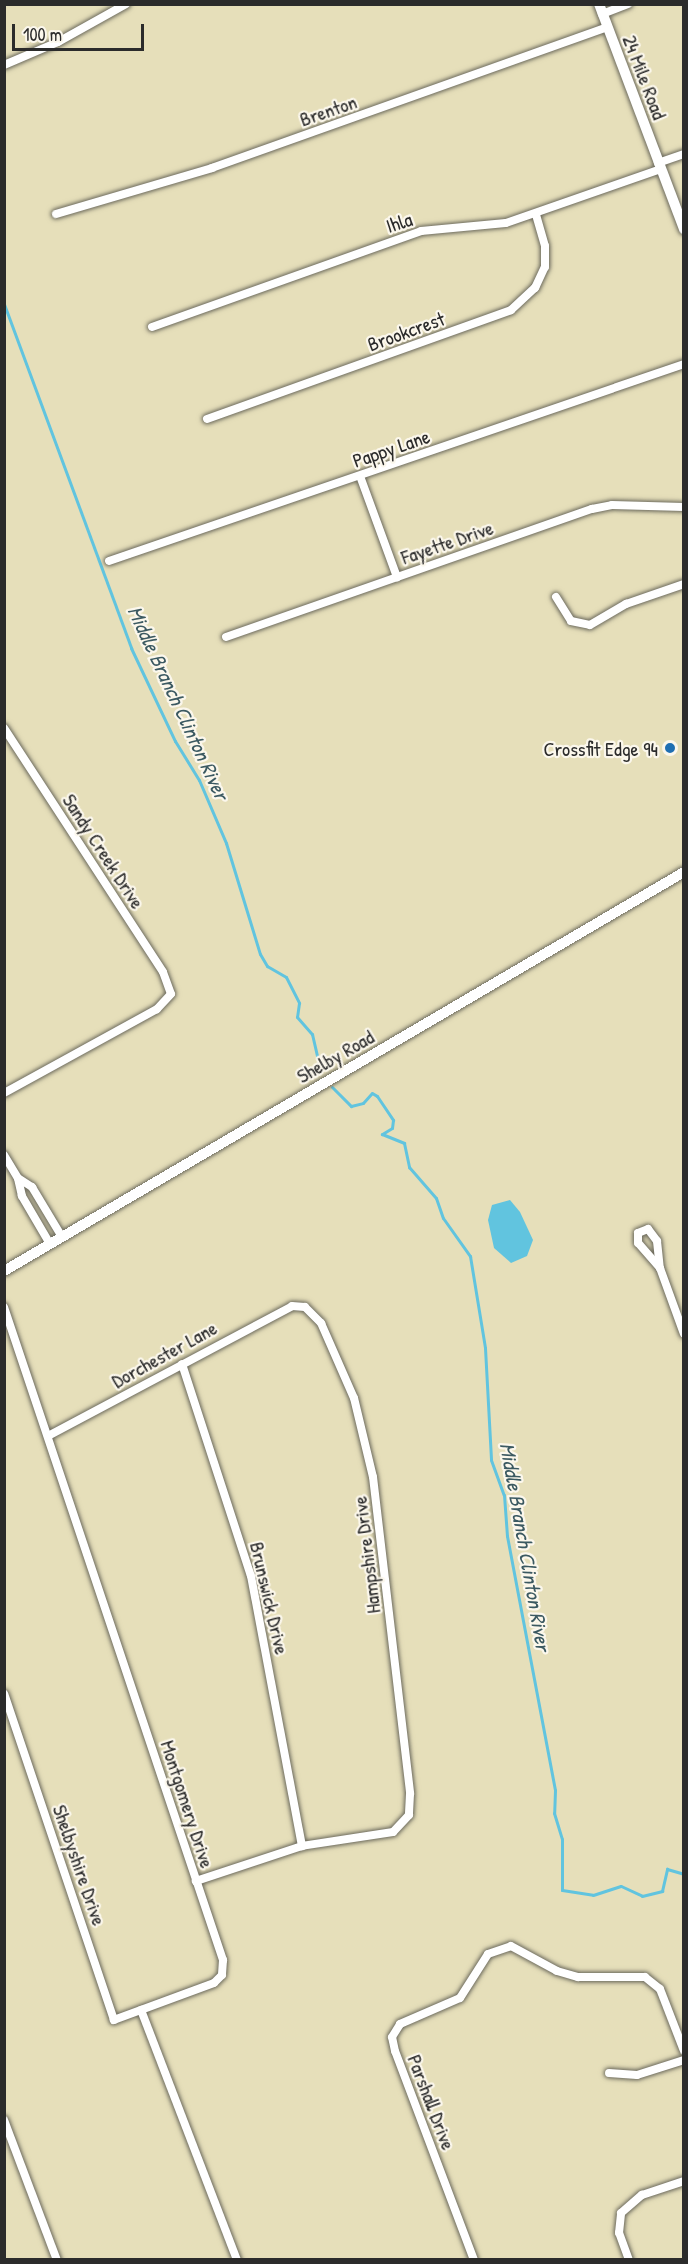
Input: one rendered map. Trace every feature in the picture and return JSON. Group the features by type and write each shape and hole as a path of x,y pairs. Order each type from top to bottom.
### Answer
{"street":[{"path":"4,65 58,42 126,4"},
{"path":"601,9 628,4"},
{"name":"24 Mile Road","path":"601,9 684,229"},
{"name":"Brenton","path":"56,214 212,168 607,27"},
{"name":"Ihla","path":"152,327 421,231 500,224 536,214 684,154"},
{"name":"Brookcrest","path":"207,419 511,310 535,288 545,267 545,246 536,214"},
{"name":"Pappy Lane","path":"109,561 684,364"},
{"path":"360,476 397,577"},
{"name":"Fayette Drive","path":"226,637 592,509 612,505 684,507"},
{"path":"556,597 571,621 590,625 626,604 684,584"},
{"name":"Sandy Creek Drive","path":"4,728 163,972 171,994 157,1010 4,1094"},
{"name":"Shelby Road","path":"4,1270 684,872"},
{"path":"4,1155 18,1178 22,1196 50,1244"},
{"path":"18,1178 32,1187 62,1237"},
{"path":"660,1268 638,1243 641,1230 653,1233 660,1268 684,1334"},
{"name":"Dorchester Lane","path":"48,1436 279,1310 297,1305"},
{"name":"Hampshire Drive","path":"297,1305 312,1312 330,1340 354,1398 369,1455 410,1794 406,1821 393,1832 302,1846"},
{"name":"Montgomery Drive","path":"4,1307 223,1960 222,1975 208,1987 141,2010"},
{"name":"Brunswick Drive","path":"182,1364 253,1585 302,1846"},
{"name":"Shelbyshire Drive","path":"4,1694 114,2020 141,2010"},
{"path":"196,1881 302,1846"},
{"name":"Parshall Drive","path":"474,2259 392,2037 400,2024 445,2007 465,1994 482,1961 504,1947 516,1947 557,1971 578,1977 645,1977 660,1989 684,2051"},
{"path":"141,2010 237,2259"},
{"path":"609,2073 637,2075 684,2060"},
{"path":"4,2120 57,2259"},
{"path":"629,2259 619,2233 621,2213 642,2195 684,2181"}],"water":[{"path":"510,1200 520,1212 533,1240 527,1256 511,1263 494,1248 488,1220 492,1205"}],"waterway":[{"name":"Middle Branch Clinton River","path":"4,304 131,648 175,741 199,780 226,843 260,954 267,966 286,977 299,1003 297,1017 312,1034 320,1068"},
{"name":"Middle Branch Clinton River","path":"332,1087 351,1106 363,1103 372,1093 377,1096 393,1120 392,1128 382,1134 404,1143 409,1167 436,1198 443,1218 470,1256 485,1348 491,1460 504,1495 507,1536 555,1790 554,1813 562,1839 562,1890 593,1895 621,1886 642,1896 662,1891 667,1869 684,1874"}],"place":[{"name":"Crossfit Edge 94","path":"670,748"}]}
